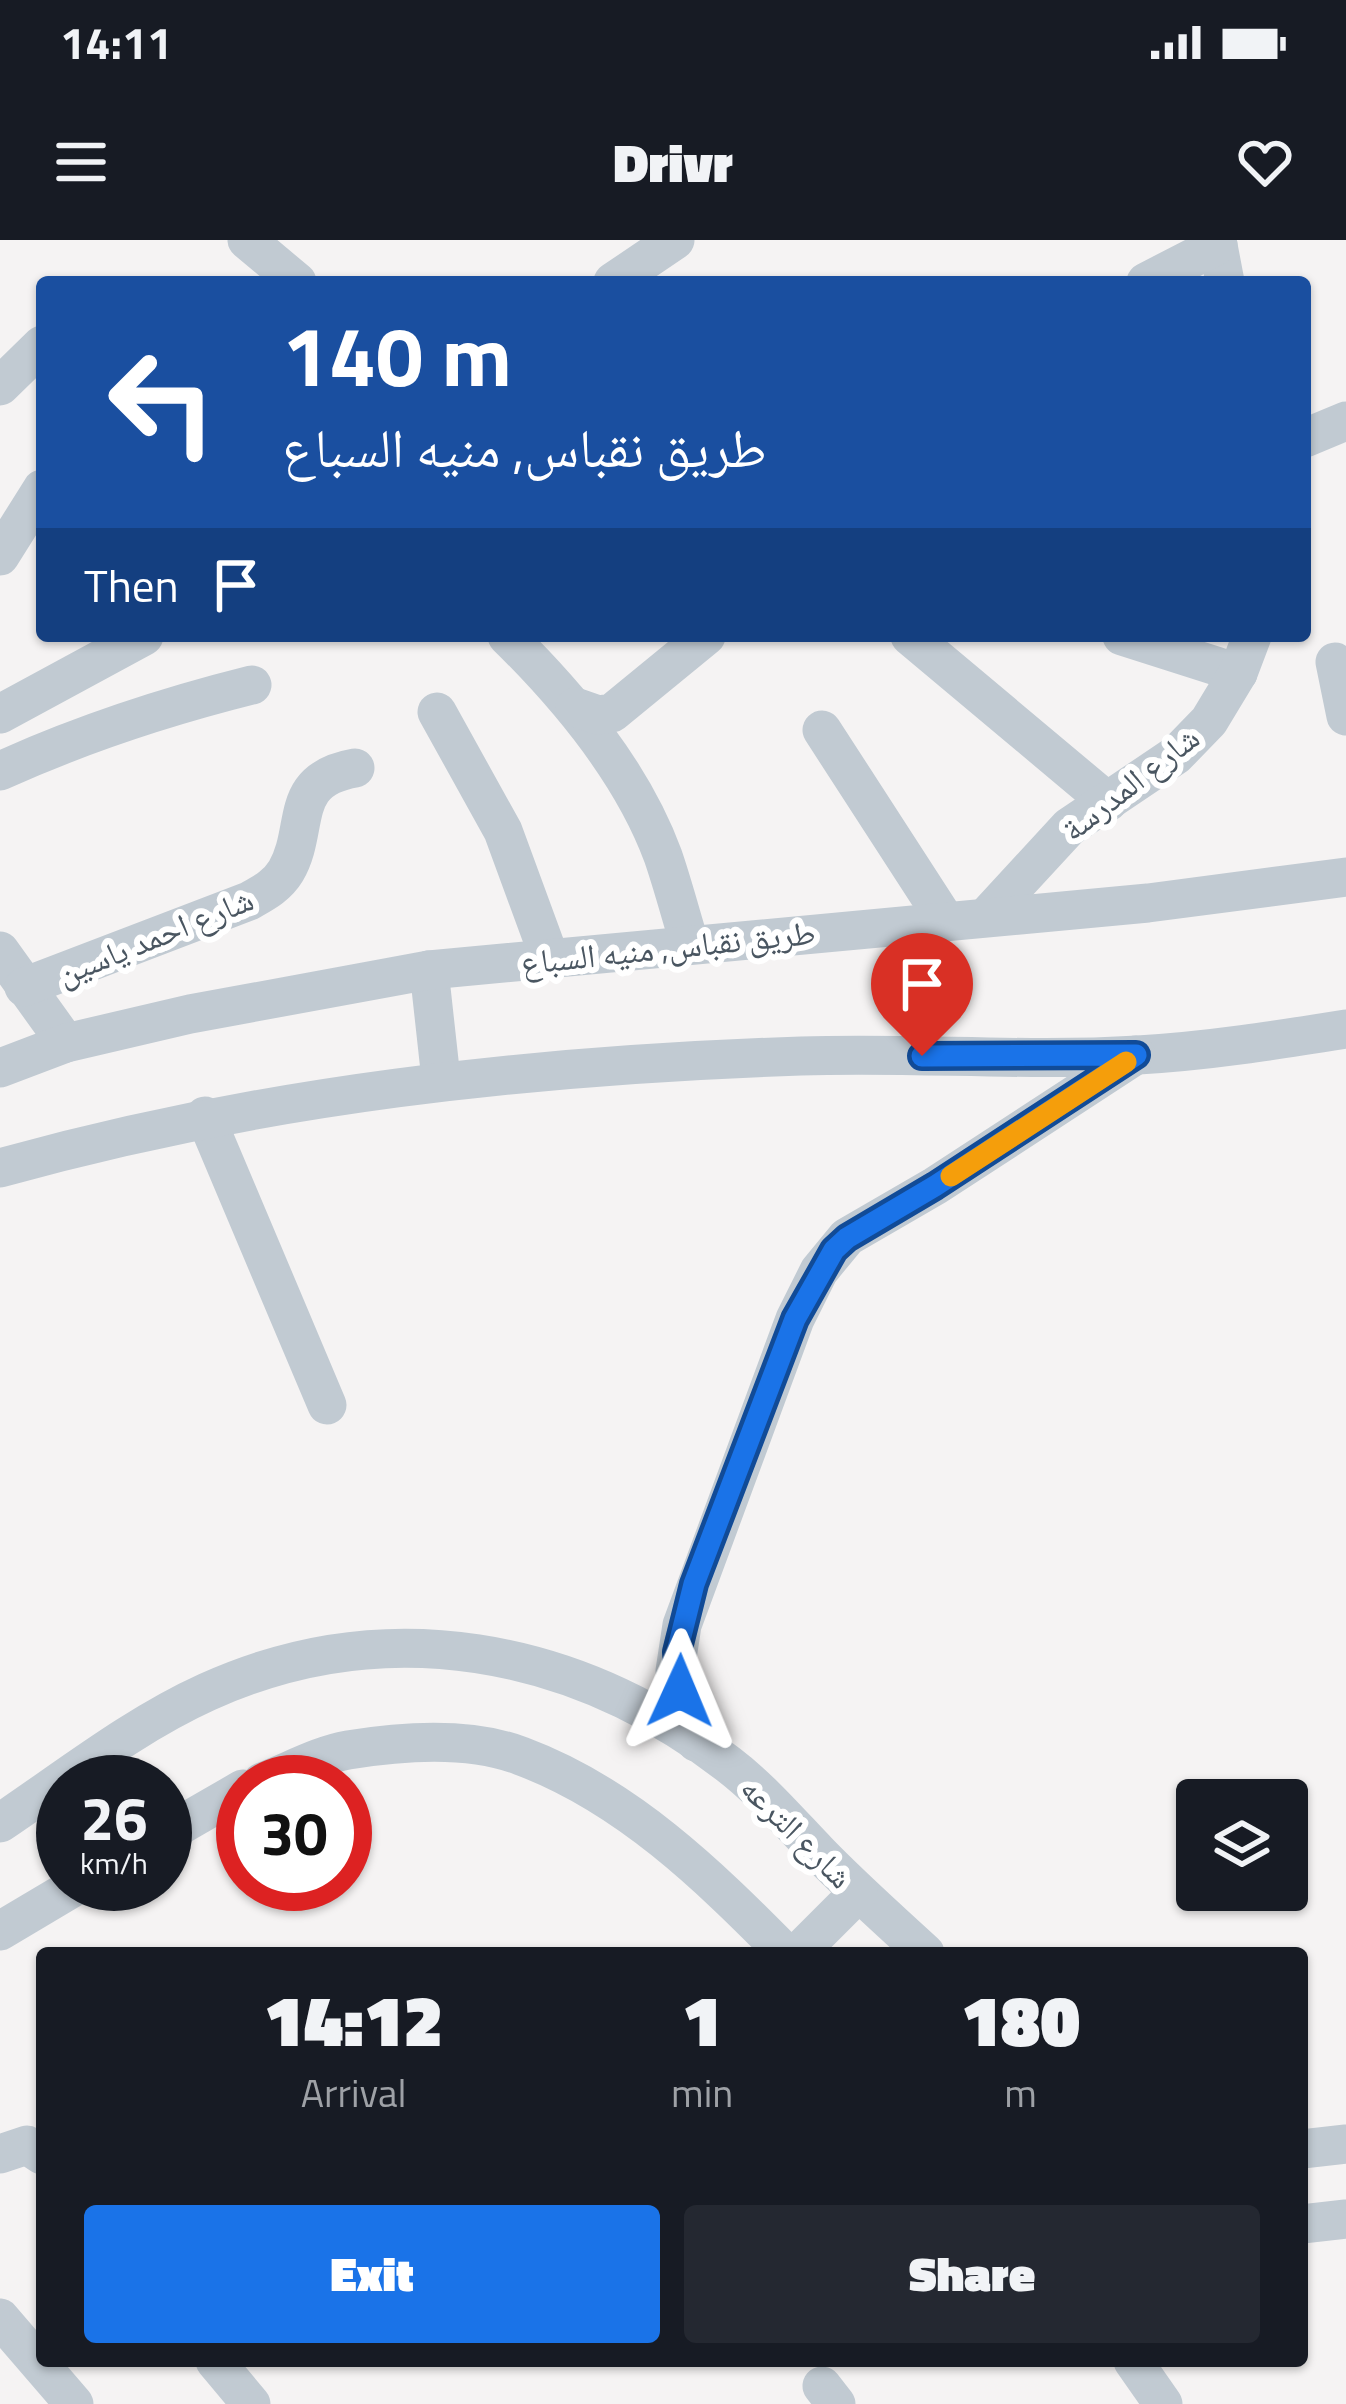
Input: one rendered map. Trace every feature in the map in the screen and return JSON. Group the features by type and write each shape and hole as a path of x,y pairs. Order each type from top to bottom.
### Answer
{"street":[{"path":"247,240 290,276"},
{"path":"622,276 675,240"},
{"path":"1163,276 1220,256"},
{"path":"0,386 36,350"},
{"path":"1311,436 1346,421"},
{"path":"0,556 36,499"},
{"path":"0,714 133,642"},
{"path":"513,642 575,706 632,793 662,852 690,945"},
{"path":"575,706 598,715 611,713 699,642"},
{"path":"917,642 1108,802"},
{"path":"1141,642 1238,673"},
{"name":"شارع المدرسة","path":"987,916 1069,827 1176,755 1209,721 1238,673 1250,642"},
{"path":"1335,662 1346,716"},
{"path":"0,771 74,737 162,707 252,685"},
{"path":"436,712 503,831 550,958"},
{"path":"822,730 945,920"},
{"name":"شارع احمد ياسين","path":"24,987 272,888 287,870 307,797 328,777 355,768"},
{"name":"طريق نقباس, منيه السباع","path":"0,1068 66,1043 429,970 1148,903 1346,877"},
{"path":"0,951 66,1043"},
{"path":"429,970 441,1079"},
{"path":"0,1168 205,1116 441,1079 803,1056 1136,1055 1257,1044 1346,1029"},
{"path":"696,1742 675,1671 682,1625 795,1319 819,1271 847,1238 1136,1055"},
{"path":"205,1116 327,1405"},
{"name":"شارع الترعه","path":"0,1823 204,1693 263,1670 380,1647 448,1648 517,1660 592,1685 696,1742 731,1766 849,1902 916,1947"},
{"path":"331,1755 443,1741 520,1755 634,1815 795,1947"},
{"path":"800,1947 849,1902"},
{"path":"0,1931 36,1910"},
{"path":"1308,2148 1346,2144"},
{"path":"0,2154 27,2145 36,2152"},
{"path":"1308,2223 1346,2219"},
{"path":"0,2318 36,2360"},
{"path":"42,2367 74,2404"},
{"path":"220,2367 251,2404"},
{"path":"1137,2367 1163,2404"}],"slow traffic":[{"path":"951,1176 1126,1062"}],"route":[{"path":"680,1691 677,1652 694,1584 795,1319 834,1250 1136,1055 922,1056"}]}
